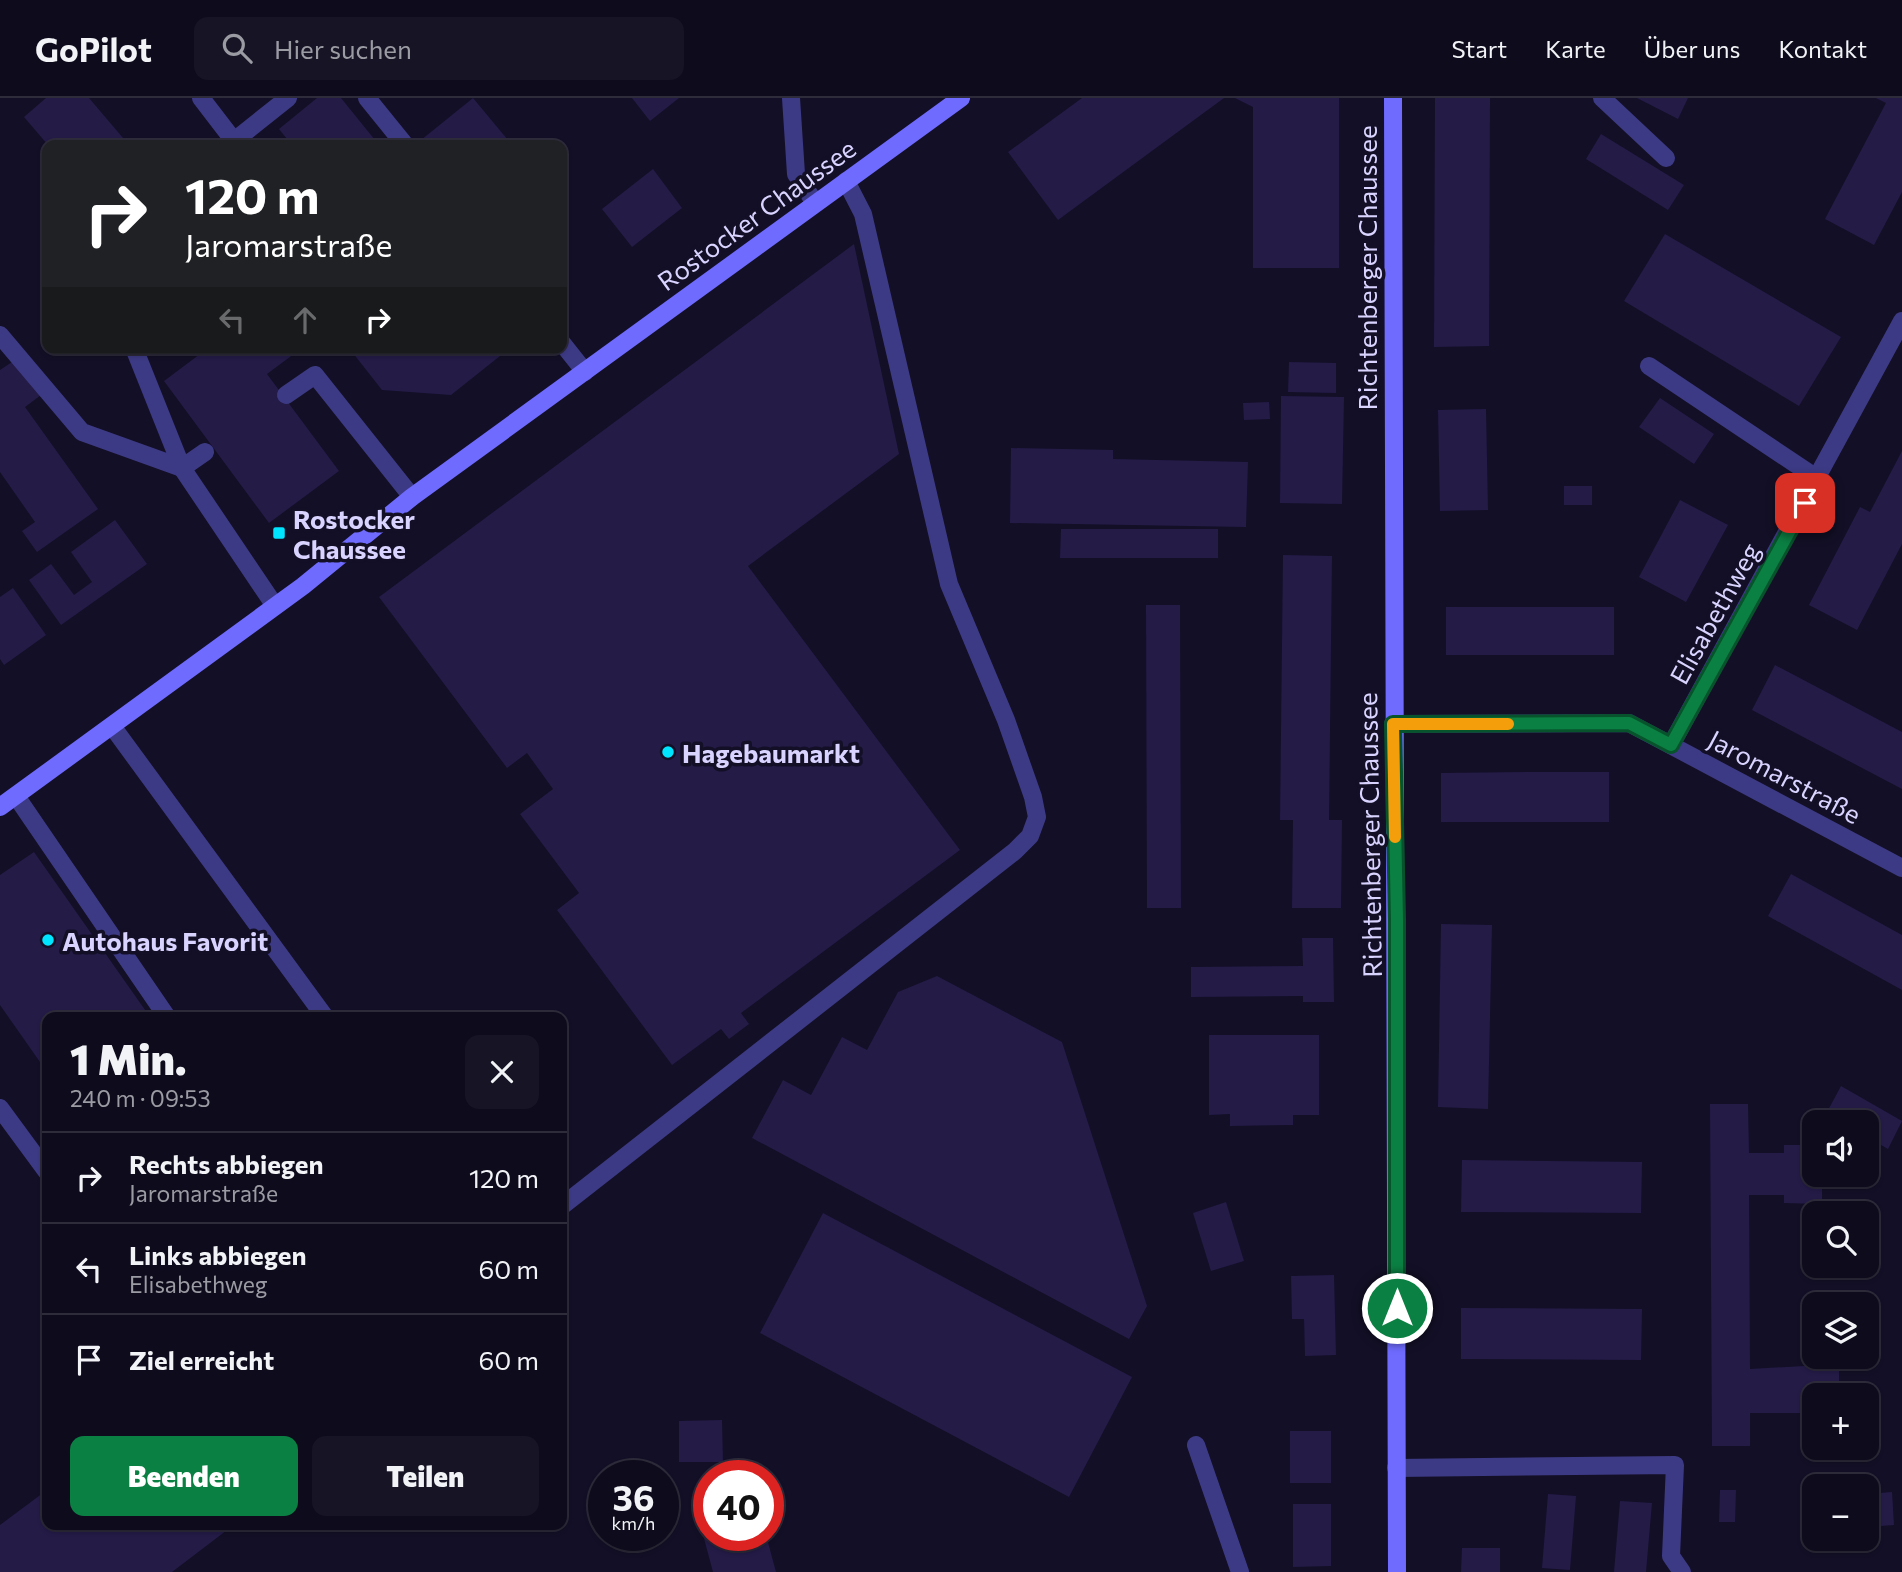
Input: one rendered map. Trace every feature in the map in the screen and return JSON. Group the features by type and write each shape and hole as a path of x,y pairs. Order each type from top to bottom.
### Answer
{"street":[{"path":"201,98 234,140"},
{"path":"239,140 288,98"},
{"path":"368,98 401,140"},
{"path":"790,98 796,174 815,203"},
{"name":"Rostocker Chaussee","path":"0,807 275,606 412,496 961,98"},
{"name":"Richtenberger Chaussee","path":"1393,98 1393,724 1397,919 1396,1572"},
{"path":"1602,98 1666,158"},
{"path":"567,1202 1015,851 1030,836 1037,817 1033,797 1006,720 949,584 863,214 846,181"},
{"name":"Elisabethweg","path":"1671,745 1902,321"},
{"path":"0,335 82,432 182,468"},
{"path":"567,349 585,372"},
{"path":"136,354 182,468 275,606"},
{"path":"1649,366 1818,479"},
{"path":"286,395 315,375 412,496"},
{"path":"182,468 205,452"},
{"name":"Jaromarstraße","path":"1393,724 1629,723 1902,868"},
{"path":"113,726 321,1012"},
{"path":"16,796 164,1012"},
{"path":"0,1108 42,1165"},
{"path":"1196,1445 1240,1572"},
{"path":"1396,1468 1675,1465 1671,1556 1682,1572"}],"building":[{"path":"46,98 89,98 125,140 44,140 24,117"},
{"path":"317,98 341,98 375,140 288,140 279,129"},
{"path":"473,98 508,140 421,140"},
{"path":"632,98 679,98 650,121"},
{"path":"1082,98 1224,98 1058,220 1008,152"},
{"path":"1235,98 1339,98 1339,268 1253,268 1253,107"},
{"path":"1435,98 1490,98 1489,346 1434,347"},
{"path":"1637,98 1688,98 1678,119"},
{"path":"1876,98 1902,98 1902,192 1874,245 1825,219 1886,103"},
{"path":"1601,134 1684,185 1668,210 1586,159"},
{"path":"653,169 682,208 632,247 602,209"},
{"path":"1665,234 1841,337 1799,406 1624,301"},
{"path":"854,244 899,454 748,566 960,850 741,1013 749,1024 729,1039 721,1029 672,1065 557,910 579,893 520,814 553,789 527,753 507,768 379,597"},
{"path":"200,354 294,354 267,374 339,471 269,523 164,381"},
{"path":"354,354 502,354 451,395 382,390"},
{"path":"15,360 41,395 25,407 98,509 37,552 22,531 35,522 0,472 0,370"},
{"path":"1289,362 1336,363 1336,393 1288,392"},
{"path":"1281,396 1344,397 1342,504 1280,503"},
{"path":"1660,398 1714,434 1694,464 1639,427"},
{"path":"1269,402 1270,419 1244,420 1243,403"},
{"path":"1486,409 1488,510 1440,511 1438,410"},
{"path":"1011,448 1113,450 1113,459 1248,462 1246,527 1010,523"},
{"path":"1902,451 1902,544 1857,630 1809,605 1860,507 1870,512"},
{"path":"1564,486 1592,486 1592,505 1564,505"},
{"path":"1680,500 1728,525 1686,602 1639,577"},
{"path":"115,520 147,564 61,625 29,580 51,564 74,595 92,582 71,552"},
{"path":"1061,529 1218,529 1218,558 1060,558"},
{"path":"1283,555 1332,556 1329,820 1342,820 1341,908 1292,908 1293,820 1280,820"},
{"path":"13,588 46,635 4,665 0,659 0,597"},
{"path":"1146,605 1180,605 1181,908 1147,908"},
{"path":"1446,607 1614,607 1614,655 1446,655"},
{"path":"1775,665 1902,732 1902,789 1752,710"},
{"path":"1609,772 1609,822 1441,822 1441,773"},
{"name":"Autohaus Favorit","path":"34,852 146,1012 42,1012 42,1065 0,1005 0,875"},
{"path":"1791,874 1902,935 1902,990 1768,916"},
{"path":"1441,924 1492,925 1488,1109 1438,1107"},
{"path":"1302,938 1333,938 1334,1002 1303,1002 1303,996 1191,997 1191,967 1303,966"},
{"path":"937,976 1062,1042 1147,1306 1129,1339 752,1138 783,1080 811,1095 842,1037 867,1050 898,992"},
{"path":"1209,1035 1319,1035 1319,1115 1293,1115 1293,1125 1230,1126 1230,1114 1209,1115"},
{"path":"1841,1086 1902,1121 1888,1149 1879,1144 1879,1110 1828,1110"},
{"path":"1710,1104 1748,1104 1749,1153 1784,1153 1784,1145 1802,1145 1802,1187 1822,1187 1822,1201 1802,1201 1802,1203 1784,1203 1784,1195 1749,1195 1750,1369 1802,1366 1802,1369 1839,1369 1839,1383 1802,1383 1802,1420 1800,1413 1750,1413 1750,1446 1712,1446"},
{"path":"1462,1160 1642,1162 1641,1213 1461,1212"},
{"path":"1226,1202 1244,1261 1211,1271 1193,1213"},
{"path":"823,1213 1132,1377 1069,1497 760,1333"},
{"path":"1334,1275 1336,1355 1305,1356 1304,1319 1292,1319 1291,1276"},
{"path":"1461,1308 1642,1309 1641,1360 1461,1359"},
{"path":"722,1420 723,1460 679,1462 679,1421"},
{"path":"1290,1431 1331,1431 1331,1483 1290,1483"},
{"path":"1720,1490 1736,1490 1735,1522 1719,1522"},
{"path":"1892,1492 1894,1525 1879,1526 1879,1493"},
{"path":"42,1494 42,1530 227,1530 172,1572 0,1572 0,1525"},
{"path":"1548,1494 1576,1496 1570,1570 1542,1568"},
{"path":"1620,1501 1652,1503 1646,1572 1614,1572"},
{"path":"1293,1504 1331,1504 1331,1566 1293,1567"},
{"path":"1462,1548 1500,1548 1500,1572 1461,1572"},
{"path":"707,1551 770,1551 776,1572 713,1572"}],"slow traffic":[{"path":"1395,837 1393,724 1508,724"}],"place":[{"name":"Rostocker Chaussee","path":"279,533"},
{"name":"Hagebaumarkt","path":"668,752"},
{"name":"Autohaus Favorit","path":"48,940"}],"route":[{"path":"1397,1308 1397,919 1393,724 1629,723 1671,745 1805,503"}]}
